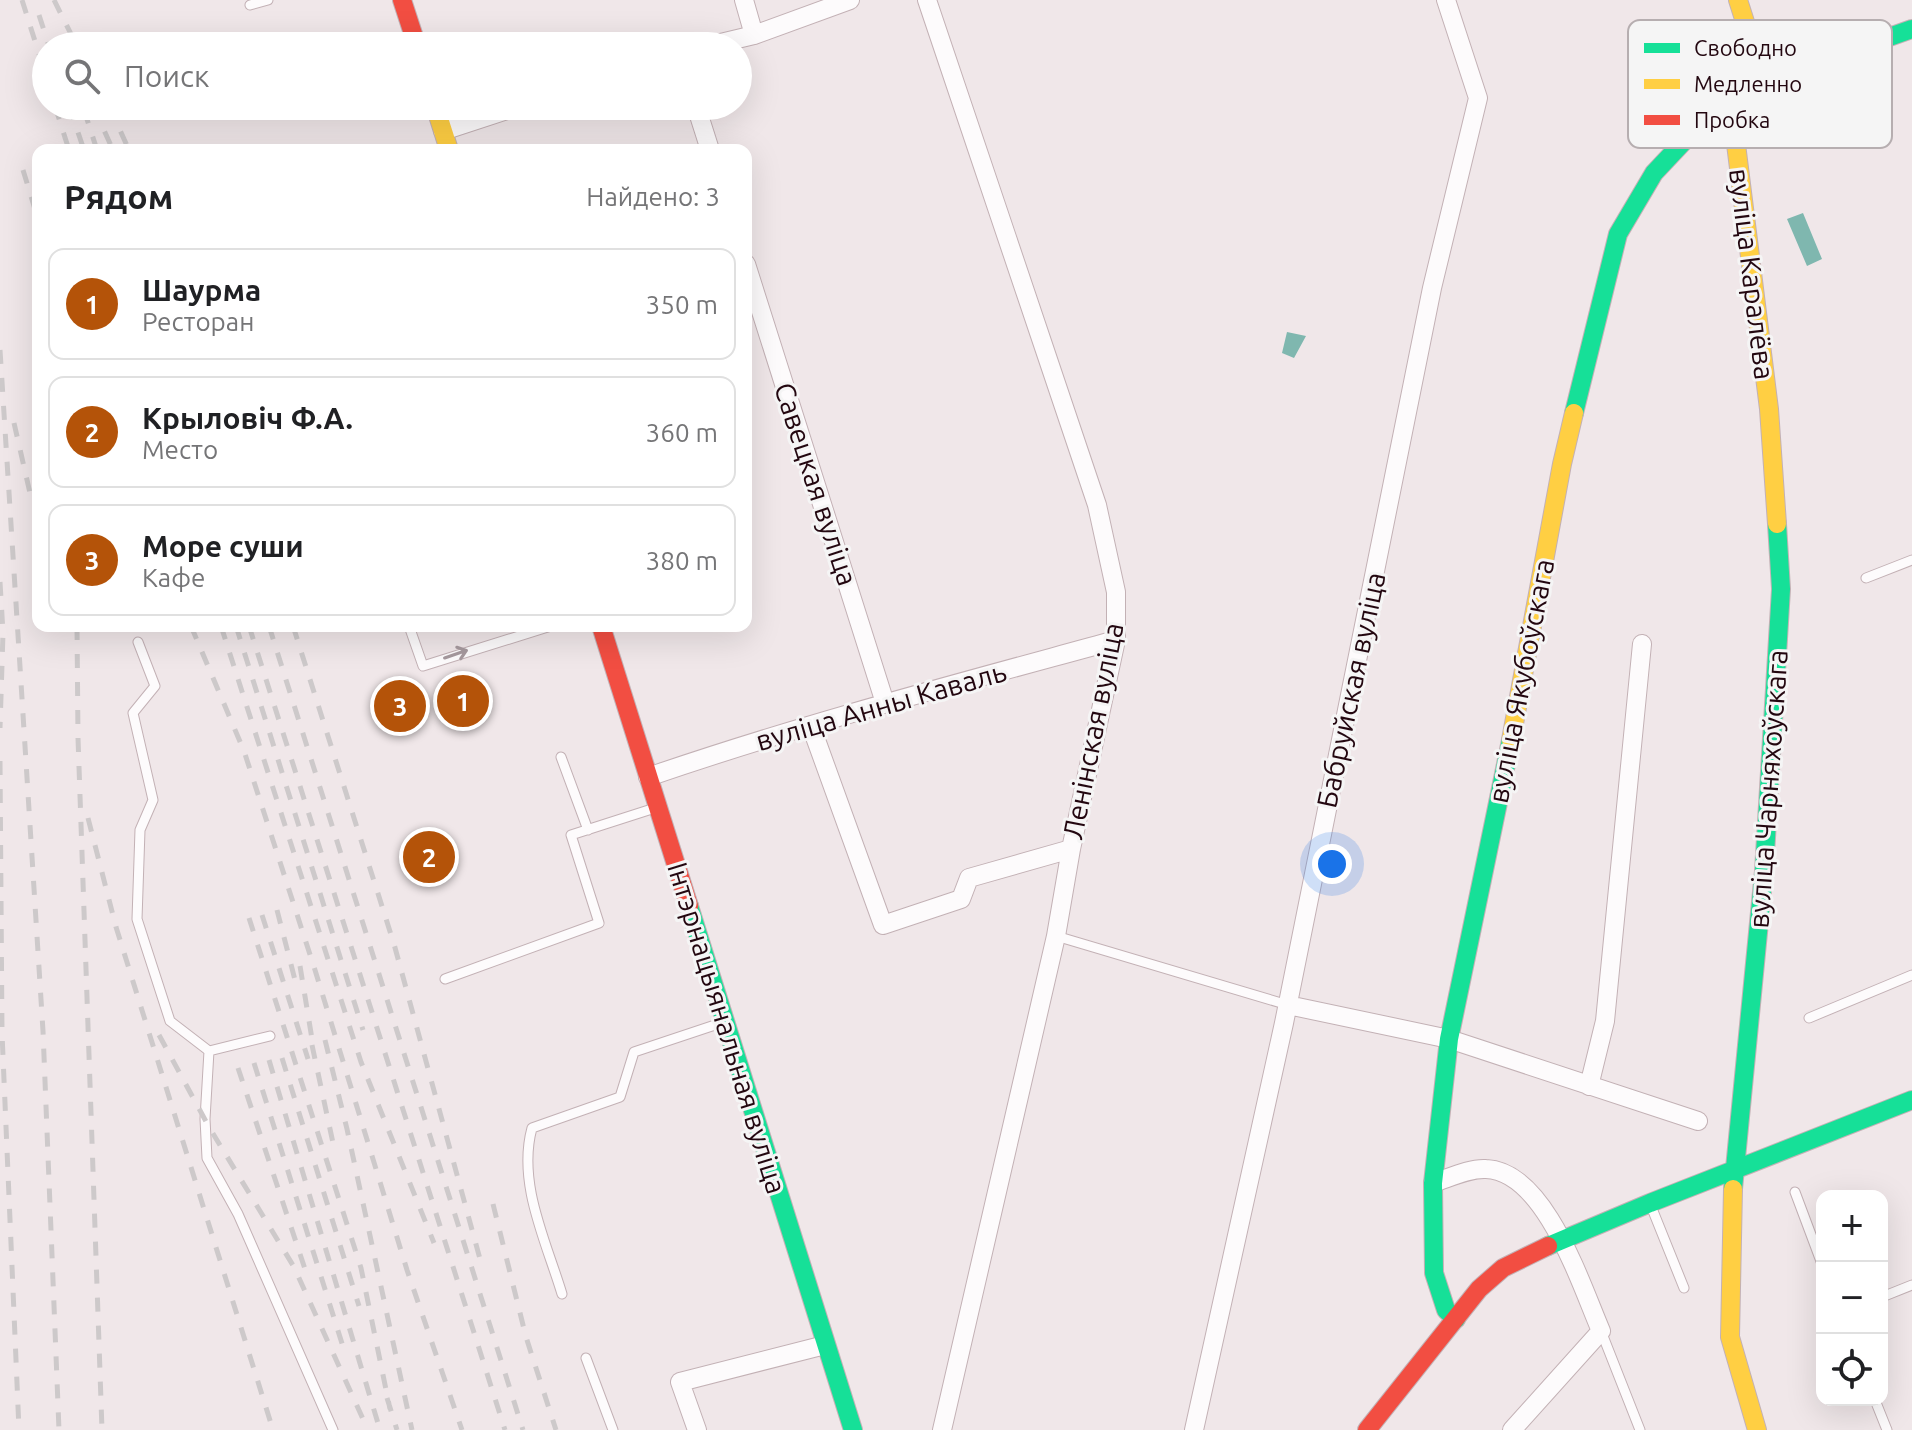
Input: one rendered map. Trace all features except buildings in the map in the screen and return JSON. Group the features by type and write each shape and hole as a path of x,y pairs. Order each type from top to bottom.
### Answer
{"street":[{"path":"402,0 412,32"},
{"path":"744,0 754,35 850,0"},
{"name":"Ленінская вуліца","path":"927,0 1097,505 1116,592 1116,640 1071,849 1056,936 942,1430"},
{"name":"Бабруйская вуліца","path":"1194,1430 1288,1005 1432,288 1478,98 1446,0"},
{"name":"вуліца Каралёва","path":"1738,0 1744,20"},
{"name":"вуліца Якубоўскага","path":"1892,36 1912,29"},
{"path":"439,120 447,144"},
{"path":"443,131 476,120"},
{"path":"700,120 708,144"},
{"name":"вуліца Якубоўскага","path":"1456,1319 1446,1310 1434,1273 1433,1183 1449,1039 1519,700 1562,464 1618,234 1654,173 1678,148"},
{"name":"вуліца Каралёва","path":"1736,148 1769,409"},
{"name":"Савецкая вуліца","path":"752,283 885,703"},
{"name":"вуліца Чарняхоўскага","path":"1757,1430 1730,1337 1735,1169 1764,871 1778,666 1781,589 1769,409"},
{"name":"Інтэрнацыянальная вуліца","path":"603,632 853,1430"},
{"name":"вуліца Анны Каваль","path":"648,777 729,749 885,703 1116,640"},
{"path":"1589,1086 1605,1021 1642,644"},
{"path":"811,726 883,925 961,899 969,878 1071,849"},
{"path":"1288,1005 1449,1039 1698,1121"},
{"path":"1367,1430 1491,1277 1561,1240 1912,1100"},
{"path":"1433,1183 1485,1168 1511,1174 1527,1187 1561,1240 1601,1331 1512,1430"},
{"path":"697,1430 680,1382 825,1345"}],"lane":[{"path":"250,5 268,0"},
{"path":"1866,578 1912,560"},
{"path":"411,632 423,666 532,632"},
{"path":"138,642 155,686 133,713 153,800 140,830 137,919 170,1021 209,1051"},
{"path":"561,757 588,830"},
{"path":"445,979 599,923 571,835 658,807"},
{"path":"1056,936 1288,1005"},
{"path":"1809,1018 1912,975"},
{"path":"562,1294 530,1192 526,1149 532,1128 620,1097 634,1052 727,1021"},
{"path":"209,1051 270,1036"},
{"path":"209,1051 205,1119 207,1158 238,1214 333,1430"},
{"path":"1795,1192 1821,1262"},
{"path":"1650,1203 1684,1288"},
{"path":"1888,1295 1912,1285"},
{"path":"1601,1331 1640,1430"},
{"path":"586,1358 613,1430"},
{"path":"1877,1406 1887,1430"}],"shaded area":[{"path":"1803,213 1822,259 1807,266 1787,219"},
{"path":"1287,332 1306,336 1294,358 1282,353"}],"railway":[{"path":"22,0 32,32"},
{"path":"54,0 70,32"},
{"path":"39,15 44,32"},
{"path":"59,120 67,144"},
{"path":"74,120 82,144"},
{"path":"87,120 95,144"},
{"path":"99,120 110,144"},
{"path":"115,120 126,144"},
{"path":"23,170 32,199"},
{"path":"0,350 43,1031 59,1430"},
{"path":"14,423 32,498"},
{"path":"0,582 3,633 0,728"},
{"path":"77,632 102,1430"},
{"path":"194,632 244,751 407,1270 462,1430"},
{"path":"223,632 361,1062 434,1243"},
{"path":"238,632 363,1030"},
{"path":"251,632 505,1430"},
{"path":"271,632 523,1430"},
{"path":"295,632 394,944 480,1259"},
{"path":"0,761 2,1033 19,1430"},
{"path":"88,818 116,927 273,1430"},
{"path":"277,910 295,980"},
{"path":"262,915 308,1059"},
{"path":"249,918 361,1268 390,1409"},
{"path":"300,966 313,1045"},
{"path":"159,1035 209,1127 294,1267 368,1430"},
{"path":"325,1040 412,1430"},
{"path":"312,1045 333,1143"},
{"path":"282,1058 359,1306"},
{"path":"269,1060 380,1430"},
{"path":"254,1063 345,1353"},
{"path":"238,1068 305,1269"},
{"path":"493,1204 526,1337 556,1430"},
{"path":"387,1398 397,1430"}],"traffic: fast":[{"path":"1892,36 1912,29"},
{"path":"1574,413 1618,234 1654,173 1678,148"},
{"path":"1733,1189 1764,871 1781,589 1777,524"},
{"path":"1456,1319 1446,1310 1434,1273 1433,1183 1449,1039 1511,740"},
{"path":"689,906 853,1430"},
{"path":"1548,1246 1912,1100"}],"traffic: slow":[{"path":"1738,0 1744,20"},
{"path":"439,120 447,144"},
{"path":"1736,148 1769,409 1777,524"},
{"path":"1511,740 1574,413"},
{"path":"1733,1189 1730,1337 1757,1430"}],"traffic: jam":[{"path":"402,0 412,32"},
{"path":"603,632 689,906"},
{"path":"1367,1430 1479,1289 1503,1268 1548,1246"}],"place":[{"name":"Шаурма","path":"463,701"},
{"name":"Море суши","path":"400,706"},
{"name":"Крыловіч Ф.А.","path":"429,857"}]}
